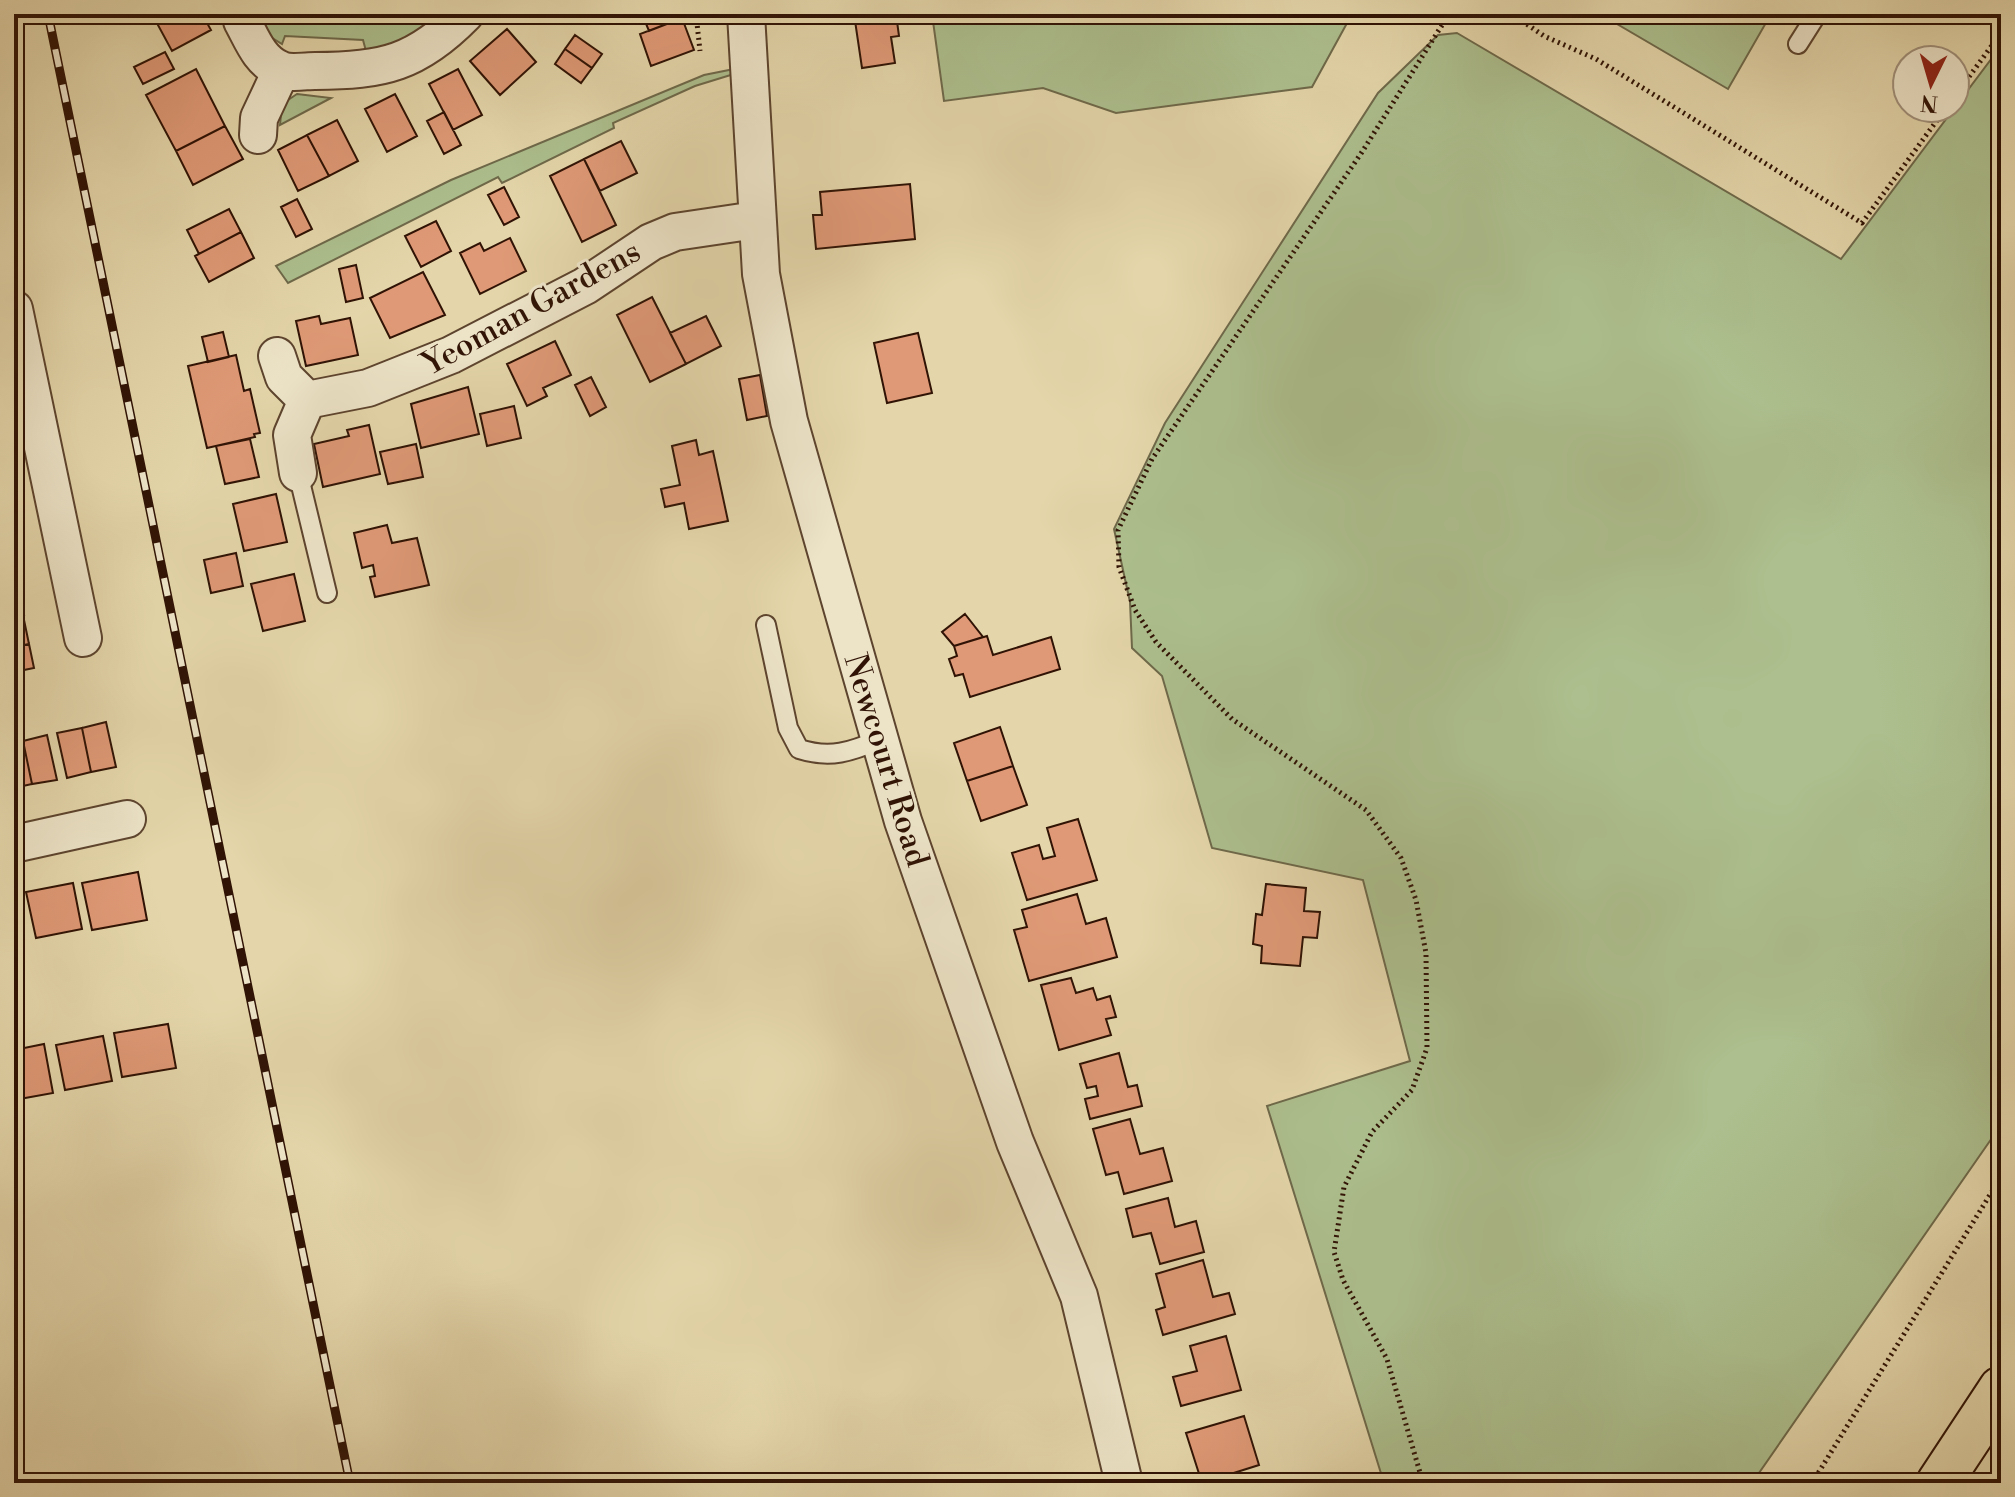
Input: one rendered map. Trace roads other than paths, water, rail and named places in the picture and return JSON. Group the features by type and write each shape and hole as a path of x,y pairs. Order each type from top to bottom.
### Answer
{"highway":[{"path":"1939,1483 2001,1389"}],"street":[{"path":"242,21 262,58 281,71 357,71 414,56 442,38 465,14"},
{"name":"Newcourt Road","path":"746,14 761,274 789,421 903,821 1015,1142 1079,1296 1124,1483"},
{"path":"258,135 259,118 281,71"},
{"name":"Yeoman Gardens","path":"307,400 368,388 451,355 585,286 651,242 675,232 756,220"},
{"path":"14,309 27,427 83,638"},
{"path":"277,356 284,377 307,400 292,435 298,473"},
{"path":"14,844 127,819"}],"lane":[{"path":"1798,44 1817,14"},
{"path":"298,473 327,593"},
{"path":"766,625 788,728 799,749 822,756 850,753 881,739"}],"railway":[{"path":"48,14 350,1483"}]}
